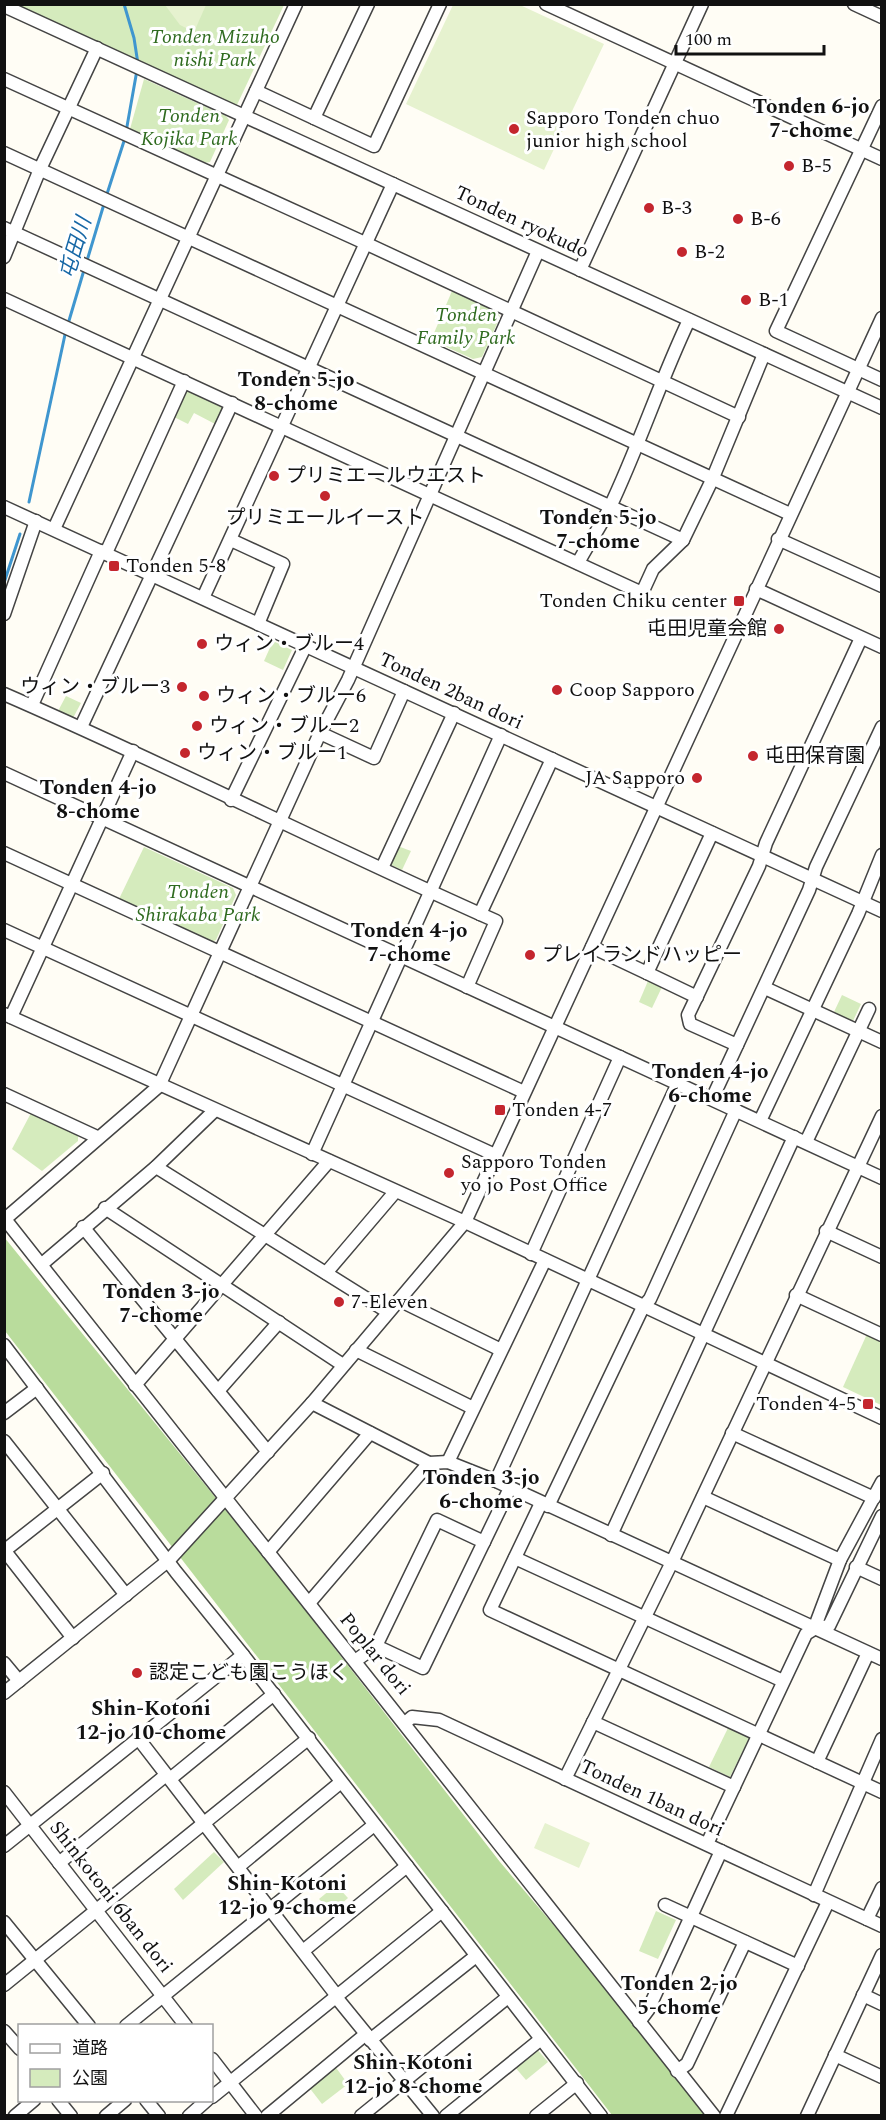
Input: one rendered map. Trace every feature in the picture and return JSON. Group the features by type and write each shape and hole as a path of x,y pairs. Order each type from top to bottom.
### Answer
{"street":[{"path":"54,529 296,4"},
{"path":"314,118 368,4"},
{"path":"256,91 374,146 440,4"},
{"path":"546,4 882,159"},
{"path":"854,4 882,17"},
{"path":"580,270 702,5"},
{"path":"4,6 97,48 10,231 4,257"},
{"name":"Tonden ryokudo","path":"97,48 882,408"},
{"path":"4,79 365,243 739,417"},
{"path":"882,106 776,331 882,380"},
{"path":"4,153 790,514"},
{"path":"203,598 231,540 280,425 393,184"},
{"path":"10,231 683,540"},
{"path":"5,1219 97,1137 159,1086 282,822 320,733 353,667 538,252"},
{"path":"4,299 642,593 653,569 683,540 712,480 764,354"},
{"path":"4,1692 169,1560 227,1499 312,1402 465,1222 778,539 882,318"},
{"path":"578,563 610,505 637,445 661,380 689,320"},
{"path":"32,705 184,381"},
{"path":"81,727 232,403"},
{"name":"Tonden 2ban dori","path":"4,507 882,911"},
{"path":"4,614 36,521"},
{"path":"778,539 882,586"},
{"path":"231,540 283,564 258,624"},
{"path":"756,589 882,647"},
{"path":"737,1045 690,1024 688,1015 861,638"},
{"path":"231,800 306,645"},
{"path":"320,733 374,758 404,691"},
{"path":"4,694 81,727 231,800 496,921 467,987"},
{"path":"382,868 454,714"},
{"path":"712,1099 765,988 813,879 816,867 882,727"},
{"path":"312,1154 501,735"},
{"path":"133,751 43,947 8,1015 214,1111 465,1222 882,1418"},
{"path":"480,914 552,759"},
{"path":"4,773 882,1178"},
{"path":"647,973 712,833"},
{"path":"4,853 524,1092"},
{"path":"760,1121 813,1011 882,855"},
{"path":"4,930 495,1155"},
{"path":"592,947 697,996"},
{"path":"765,988 882,1042"},
{"path":"611,1535 704,1334 800,1139 859,1032 869,1009"},
{"path":"531,1254 620,1057"},
{"path":"496,1481 678,1083"},
{"path":"4,1095 97,1137"},
{"path":"736,1110 650,1299 643,1307 490,1610 882,1792"},
{"path":"42,1264 105,1208 156,1167 214,1111"},
{"path":"565,1779 672,1562 856,1166 882,1116"},
{"path":"135,1385 329,1161"},
{"path":"156,1167 388,1312"},
{"path":"326,1274 396,1192"},
{"path":"105,1208 343,1365"},
{"name":"Poplar dori","path":"5,1219 714,2115"},
{"path":"83,1227 268,1452"},
{"path":"826,1231 882,1257"},
{"path":"448,1462 545,1260"},
{"path":"796,1295 882,1335"},
{"path":"399,1300 501,1350"},
{"path":"218,1391 279,1322"},
{"path":"4,1345 601,2115"},
{"path":"356,1350 473,1408"},
{"path":"4,1413 37,1388"},
{"path":"312,1402 429,1462 448,1462 496,1481 882,1659"},
{"path":"268,1552 370,1433"},
{"path":"732,1433 874,1498"},
{"path":"4,1441 126,1594"},
{"path":"309,1603 429,1462"},
{"path":"73,1638 5,1551 103,1473"},
{"path":"814,1629 840,1560 882,1482"},
{"path":"376,1646 423,1668 510,1488"},
{"path":"703,1497 840,1560"},
{"path":"707,1844 806,1634 814,1629 830,1626 882,1516"},
{"path":"355,1662 376,1646 437,1520 484,1542"},
{"path":"515,1558 783,1681"},
{"path":"856,1567 882,1579"},
{"path":"817,1762 868,1653"},
{"path":"4,1846 243,1654"},
{"path":"4,1663 19,1681"},
{"path":"59,1863 274,1694"},
{"name":"Tonden 1ban dori","path":"405,1723 412,1718 439,1719 882,1926"},
{"path":"593,1722 734,1787"},
{"path":"138,1738 368,2037 433,2115"},
{"path":"4,1985 309,1738"},
{"path":"814,1895 861,1782 882,1739"},
{"path":"238,1867 341,1782"},
{"name":"Shinkotoni 6ban dori","path":"4,1792 185,2024"},
{"path":"127,2024 374,1825"},
{"path":"639,2022 648,2010 721,1851"},
{"path":"303,1951 407,1866"},
{"path":"867,1919 882,1888"},
{"path":"726,2115 828,1902"},
{"path":"665,1905 798,1966"},
{"path":"213,2096 442,1911"},
{"path":"4,1922 88,2024"},
{"path":"677,2071 687,2064 745,1942"},
{"path":"267,2115 476,1956"},
{"path":"807,2115 882,1956"},
{"path":"863,1995 882,2004"},
{"path":"361,2115 508,1997"},
{"path":"4,2031 18,2047"},
{"path":"446,2115 541,2039"},
{"path":"835,2055 882,2077"},
{"path":"213,2059 256,2115"},
{"path":"536,2115 576,2082"},
{"path":"15,2115 31,2102"},
{"path":"60,2102 70,2115"},
{"path":"106,2115 122,2102"},
{"path":"149,2102 159,2115"},
{"path":"189,2115 205,2102"}],"green space":[{"name":"Tonden Mizuho nishi Park","path":"21,4 284,5 236,107 20,7"},
{"path":"165,5 206,5 194,32 180,25"},
{"path":"453,5 520,5 604,44 544,170 406,104"},
{"name":"Tonden Kojika Park","path":"144,79 226,116 229,120 210,162 204,163 130,129"},
{"name":"Tonden Family Park","path":"452,291 498,312 500,317 482,357 473,359 431,340"},
{"path":"189,384 228,404 217,425 194,413 188,424 172,416"},
{"path":"273,641 292,650 283,670 264,661"},
{"path":"66,696 81,703 73,718 58,711"},
{"path":"395,845 411,851 402,870 387,863"},
{"name":"Tonden Shirakaba Park","path":"144,847 233,888 236,895 216,940 211,942 119,899"},
{"path":"648,981 662,987 652,1008 639,1002"},
{"path":"842,995 861,1004 852,1023 833,1014"},
{"path":"31,1113 78,1135 78,1141 42,1171 12,1149"},
{"path":"4,1237 271,1566 500,1862 608,1989 707,2115 612,2115 5,1331"},
{"path":"867,1334 881,1341 881,1405 843,1387"},
{"path":"728,1728 749,1738 730,1777 709,1767"},
{"path":"545,1823 590,1843 579,1868 534,1848"},
{"path":"214,1852 224,1862 183,1900 174,1889"},
{"path":"336,1885 348,1898 332,1912 319,1899"},
{"path":"656,1911 676,1920 658,1959 639,1951"},
{"path":"536,2048 548,2062 526,2080 514,2066"},
{"path":"334,2065 348,2084 322,2104 308,2086"}],"waterway":[{"name":"屯田川","path":"124,4 134,38 138,64"},
{"name":"屯田川","path":"126,132 137,70"},
{"name":"屯田川","path":"106,197 125,138"},
{"name":"屯田川","path":"86,264 104,204"},
{"name":"屯田川","path":"68,324 84,270"},
{"name":"屯田川","path":"29,502 66,330"},
{"name":"屯田川","path":"4,583 20,534"}],"place":[{"name":"Sapporo Tonden chuo junior high school","path":"514,129"},
{"name":"B-5","path":"789,166"},
{"name":"B-3","path":"649,208"},
{"name":"B-6","path":"738,219"},
{"name":"B-2","path":"682,252"},
{"name":"B-1","path":"746,300"},
{"name":"プリミエールウエスト","path":"274,476"},
{"name":"プリミエールイースト","path":"325,496"},
{"name":"Tonden 5-8","path":"114,566"},
{"name":"Tonden Chiku center","path":"739,601"},
{"name":"屯田児童会館","path":"779,629"},
{"name":"ウィン・ブルー4","path":"202,644"},
{"name":"ウィン・ブルー3","path":"182,687"},
{"name":"Coop Sapporo","path":"557,690"},
{"name":"ウィン・ブルー6","path":"204,696"},
{"name":"ウィン・ブルー2","path":"197,726"},
{"name":"ウィン・ブルー1","path":"185,753"},
{"name":"屯田保育園","path":"753,756"},
{"name":"JA Sapporo","path":"697,778"},
{"name":"プレイランドハッピー","path":"530,955"},
{"name":"Tonden 4-7","path":"500,1110"},
{"name":"Sapporo Tonden yo jo Post Office","path":"449,1173"},
{"name":"7-Eleven","path":"339,1302"},
{"name":"Tonden 4-5","path":"868,1404"},
{"name":"認定こども園こうほく","path":"137,1673"}],"district":[{"name":"Tonden 6-jo 7-chome","path":"811,119"},
{"name":"Tonden 5-jo 8-chome","path":"296,392"},
{"name":"Tonden 5-jo 7-chome","path":"598,530"},
{"name":"Tonden 4-jo 8-chome","path":"98,800"},
{"name":"Tonden 4-jo 7-chome","path":"409,943"},
{"name":"Tonden 4-jo 6-chome","path":"710,1084"},
{"name":"Tonden 3-jo 7-chome","path":"161,1304"},
{"name":"Tonden 3-jo 6-chome","path":"481,1490"},
{"name":"Shin-Kotoni 12-jo 10-chome","path":"151,1721"},
{"name":"Shin-Kotoni 12-jo 9-chome","path":"287,1896"},
{"name":"Tonden 2-jo 5-chome","path":"679,1996"},
{"name":"Shin-Kotoni 12-jo 8-chome","path":"413,2075"}]}
